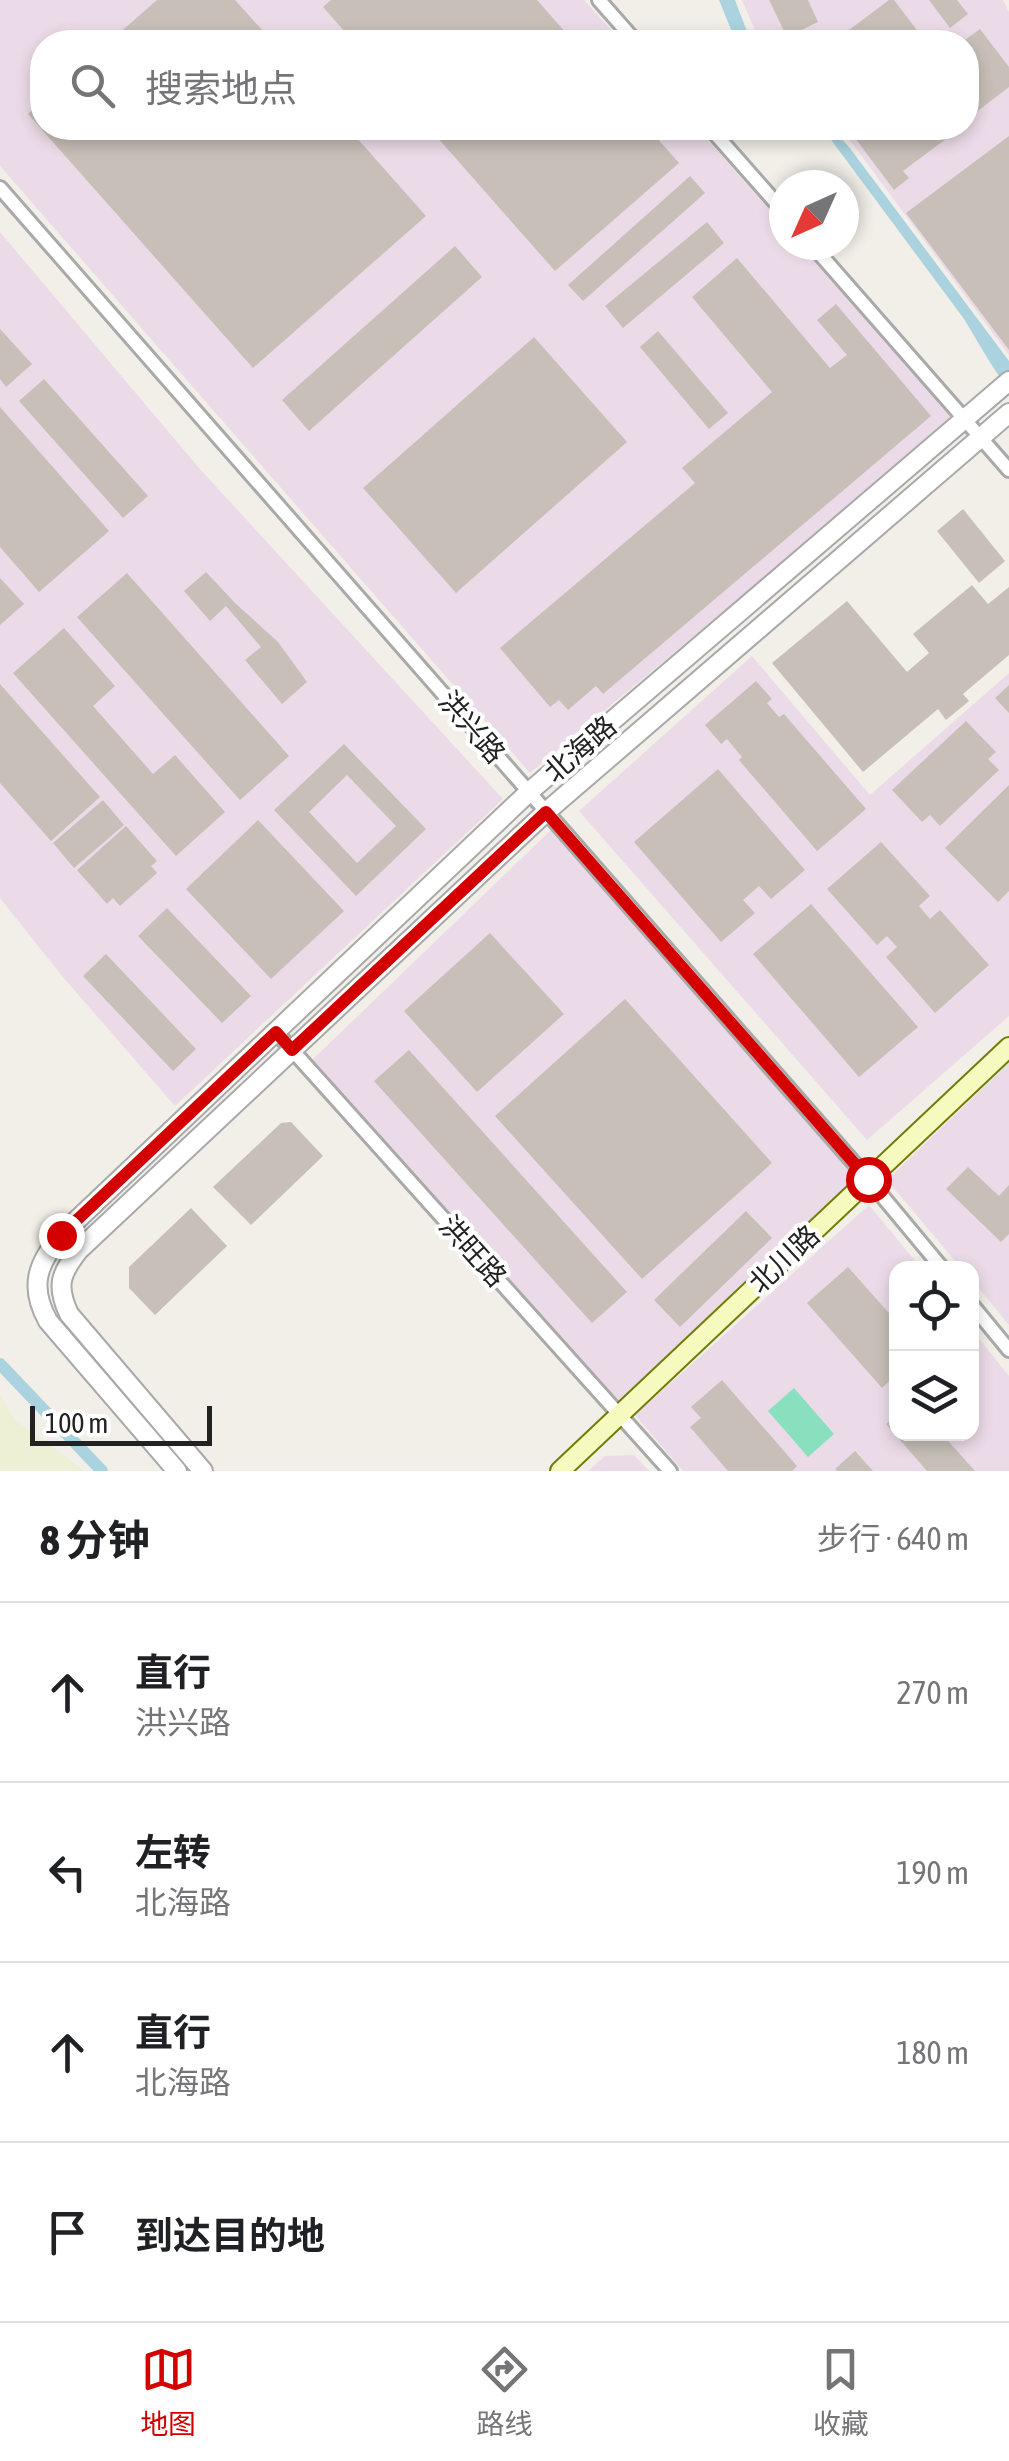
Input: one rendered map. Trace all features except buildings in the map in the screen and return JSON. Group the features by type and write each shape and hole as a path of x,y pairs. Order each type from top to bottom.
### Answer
{"main road":[{"name":"北川路","path":"560,1471 1009,1047"}],"street":[{"path":"599,0 625,30"},
{"path":"721,140 769,195"},
{"name":"洪兴路","path":"0,188 936,1261"},
{"path":"825,260 1009,470"},
{"name":"北海路","path":"176,1471 48,1321 37,1294 49,1250 530,792 1009,381"},
{"name":"北海路","path":"203,1471 69,1314 60,1281 78,1250 546,812 1009,413"},
{"name":"洪旺路","path":"276,1032 670,1471"},
{"path":"979,1314 1009,1350"}],"shaded area":[{"path":"0,0 584,0 611,30 30,30 30,140 708,140 769,209 769,260 814,260 953,419 530,773 0,166"},
{"path":"742,0 1003,0 1009,12 1009,355 849,140 979,140 979,30 755,30"},
{"path":"0,232 199,468 503,799 175,1106 0,898"},
{"path":"752,656 870,795 1009,673 1009,1016 867,1140 579,811"},
{"path":"552,829 858,1176 622,1404 311,1061"},
{"path":"1009,1063 1009,1325 979,1289 979,1261 955,1261 887,1180"},
{"path":"869,1205 915,1261 889,1261 889,1441 979,1441 979,1339 1009,1376 1009,1471 683,1471 635,1415"},
{"path":"634,1455 649,1471 588,1471 605,1456"}],"green space":[{"path":"794,1388 834,1434 808,1457 768,1411"},
{"path":"0,1395 15,1420 85,1471 0,1471"}],"water":[{"path":"719,0 735,0 746,30 731,30"},
{"path":"831,140 842,140 849,147 1009,361 1009,389 964,319 859,177 859,170 853,170"}],"waterway":[{"path":"0,1364 102,1471"}],"route":[{"path":"61,1235 276,1032 292,1050 546,812 868,1179"}]}
